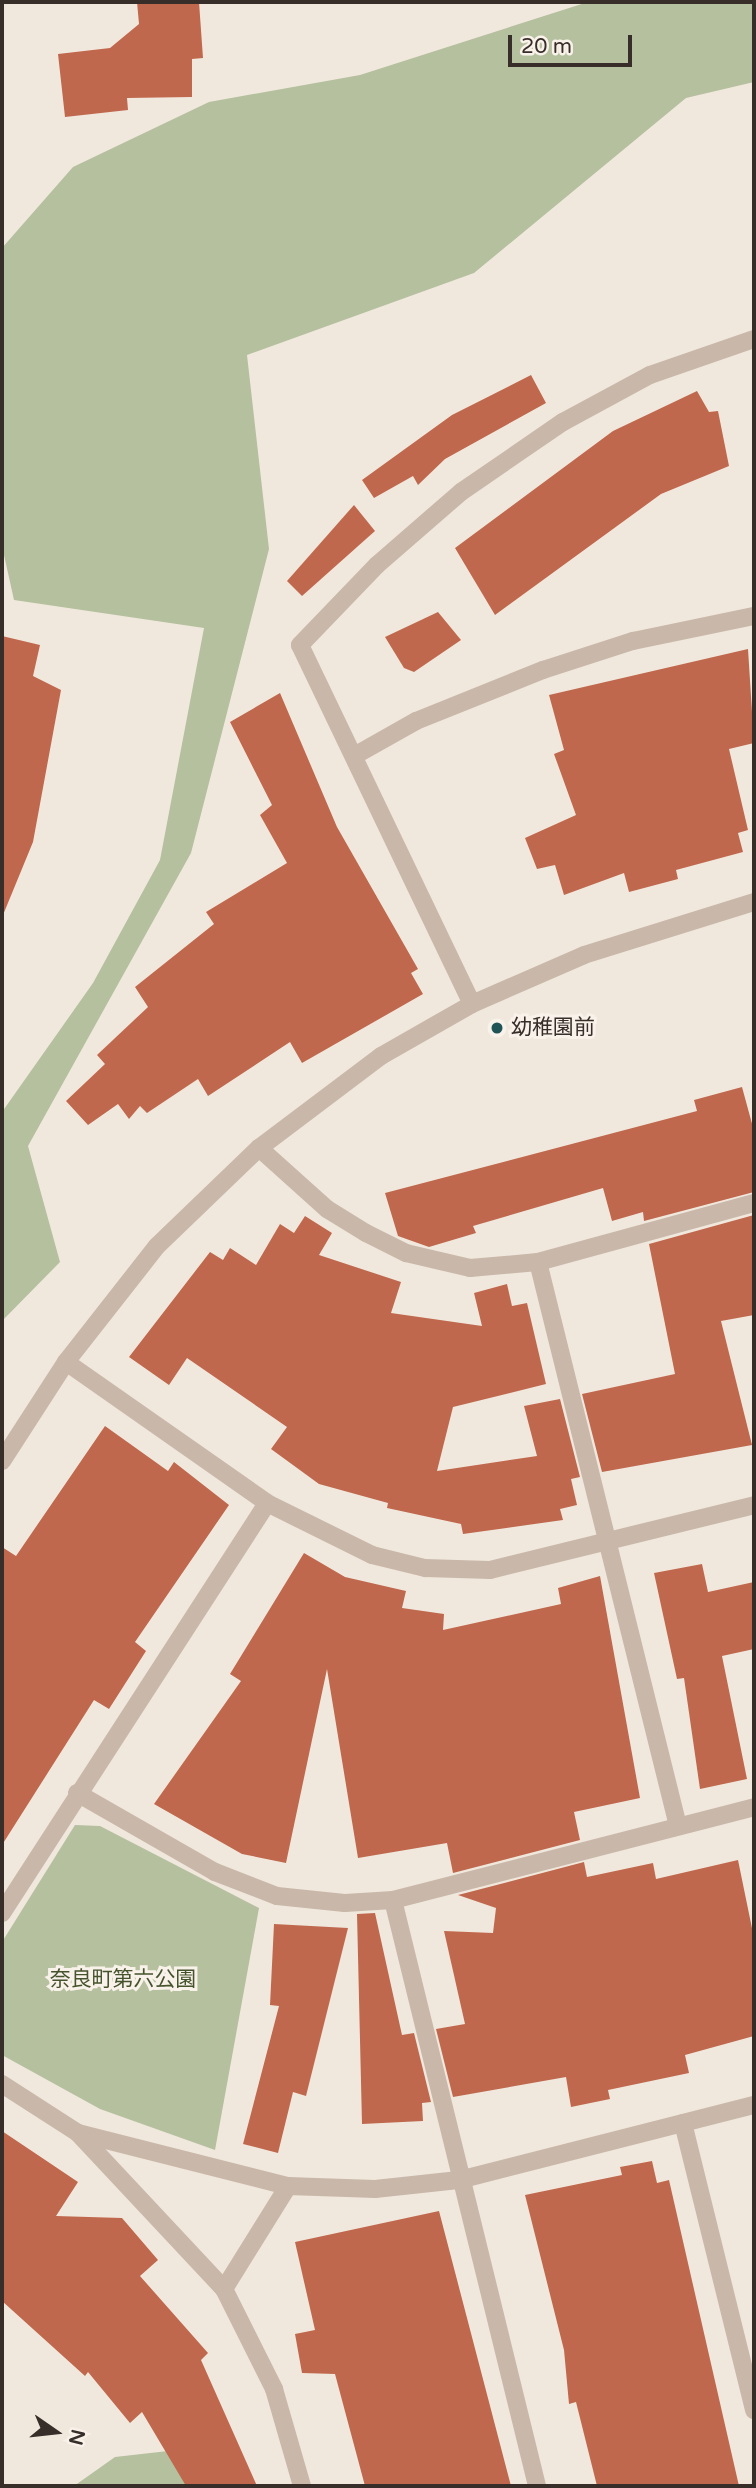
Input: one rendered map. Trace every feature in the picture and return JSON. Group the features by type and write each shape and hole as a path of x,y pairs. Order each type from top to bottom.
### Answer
{"street":[{"path":"472,1004 300,645 377,565 461,492 564,422 650,375 754,340"},
{"path":"354,756 415,721 543,670 632,640 754,616"},
{"path":"2,1461 66,1362 157,1246 259,1148 381,1056 472,1004 651,930 754,902"},
{"path":"259,1148 327,1209 406,1253 471,1268 538,1262 754,1203"},
{"path":"538,1262 612,1542 678,1826"},
{"path":"66,1362 267,1503 372,1555 425,1568 491,1570 754,1505"},
{"path":"2,1913 77,1793 267,1503"},
{"path":"77,1793 164,1848 277,1896 393,1899 754,1807"},
{"path":"393,1899 459,2180 537,2486"},
{"path":"2,2084 78,2133 224,2289 274,2389 302,2486"},
{"path":"78,2133 288,2186 375,2189 459,2180 754,2105"},
{"path":"683,2123 754,2410"},
{"path":"224,2289 288,2186"}],"green space":[{"path":"588,2 754,2 754,82 686,98 474,273 247,355 269,549 191,853 28,1146 60,1262 2,1321 2,1112 93,983 160,860 204,628 14,600 2,546 2,248 73,167 209,102 360,75"},
{"name":"奈良町第六公園","path":"75,1825 100,1826 259,1908 215,2150 100,2109 2,2055 2,1942"},
{"path":"168,2451 224,2470 241,2486 74,2486 115,2457"}],"building":[{"path":"137,2 199,2 203,58 192,59 192,97 127,98 128,110 65,117 58,54 110,48 139,24"},
{"path":"531,375 546,403 445,459 418,485 413,476 374,498 362,480 452,415"},
{"path":"697,391 709,412 718,411 729,466 661,494 495,615 455,548 613,431"},
{"path":"354,505 375,531 302,596 287,581"},
{"path":"438,612 461,640 414,672 404,668 385,637"},
{"path":"2,636 40,645 33,676 61,690 33,842 3,915"},
{"path":"748,649 754,743 729,749 748,830 738,833 743,852 676,870 678,879 629,892 624,873 564,895 555,865 537,869 525,838 576,815 554,754 564,750 549,695"},
{"path":"280,693 337,827 418,969 411,973 423,994 302,1063 290,1042 208,1096 198,1079 147,1113 140,1106 129,1119 118,1104 88,1125 66,1101 105,1064 97,1055 148,1007 135,987 214,924 206,912 287,863 260,815 272,805 230,722"},
{"path":"742,1087 754,1131 754,1192 644,1221 643,1212 612,1221 603,1188 473,1226 476,1233 429,1247 398,1236 385,1193 697,1111 694,1100"},
{"path":"754,1215 754,1315 721,1321 752,1445 602,1472 582,1394 675,1374 649,1244"},
{"path":"305,1216 332,1233 319,1255 401,1282 391,1313 482,1326 474,1293 507,1284 512,1306 527,1303 546,1384 453,1407 437,1471 537,1456 524,1406 560,1399 580,1477 571,1479 577,1505 560,1509 563,1520 463,1534 461,1524 387,1508 388,1503 319,1484 271,1449 287,1427 187,1358 169,1385 129,1357 210,1252 223,1260 230,1248 256,1265 280,1224 294,1233"},
{"path":"105,1426 168,1471 174,1462 229,1505 135,1642 146,1651 109,1709 94,1700 2,1845 2,1547 16,1556"},
{"path":"304,1553 345,1577 406,1591 402,1608 444,1614 443,1630 561,1604 558,1588 600,1576 640,1798 574,1812 580,1840 453,1873 447,1843 358,1858 327,1669 286,1863 242,1854 154,1804 241,1681 230,1674"},
{"path":"702,1564 708,1592 754,1582 754,1649 722,1656 747,1779 700,1789 684,1678 677,1679 654,1573"},
{"path":"738,1860 754,1938 754,2036 685,2055 689,2073 608,2090 610,2099 571,2107 566,2077 453,2097 436,2029 465,2024 444,1931 493,1933 496,1908 458,1895 584,1862 587,1877 653,1863 656,1879"},
{"path":"375,1913 402,2035 414,2033 431,2102 422,2103 423,2121 362,2124 357,1914"},
{"path":"274,1924 348,1928 306,2096 293,2092 278,2153 243,2144 279,2006 270,2005"},
{"path":"2,2131 78,2182 56,2216 122,2218 158,2260 140,2276 208,2353 201,2360 257,2486 186,2486 142,2412 130,2423 88,2372 85,2376 2,2301"},
{"path":"652,2161 657,2183 669,2180 739,2486 597,2486 576,2402 569,2404 564,2350 525,2195 622,2175 620,2167"},
{"path":"439,2211 511,2486 365,2486 335,2374 302,2373 295,2334 315,2330 295,2242"}],"place":[{"name":"幼稚園前","path":"497,1028"}]}
